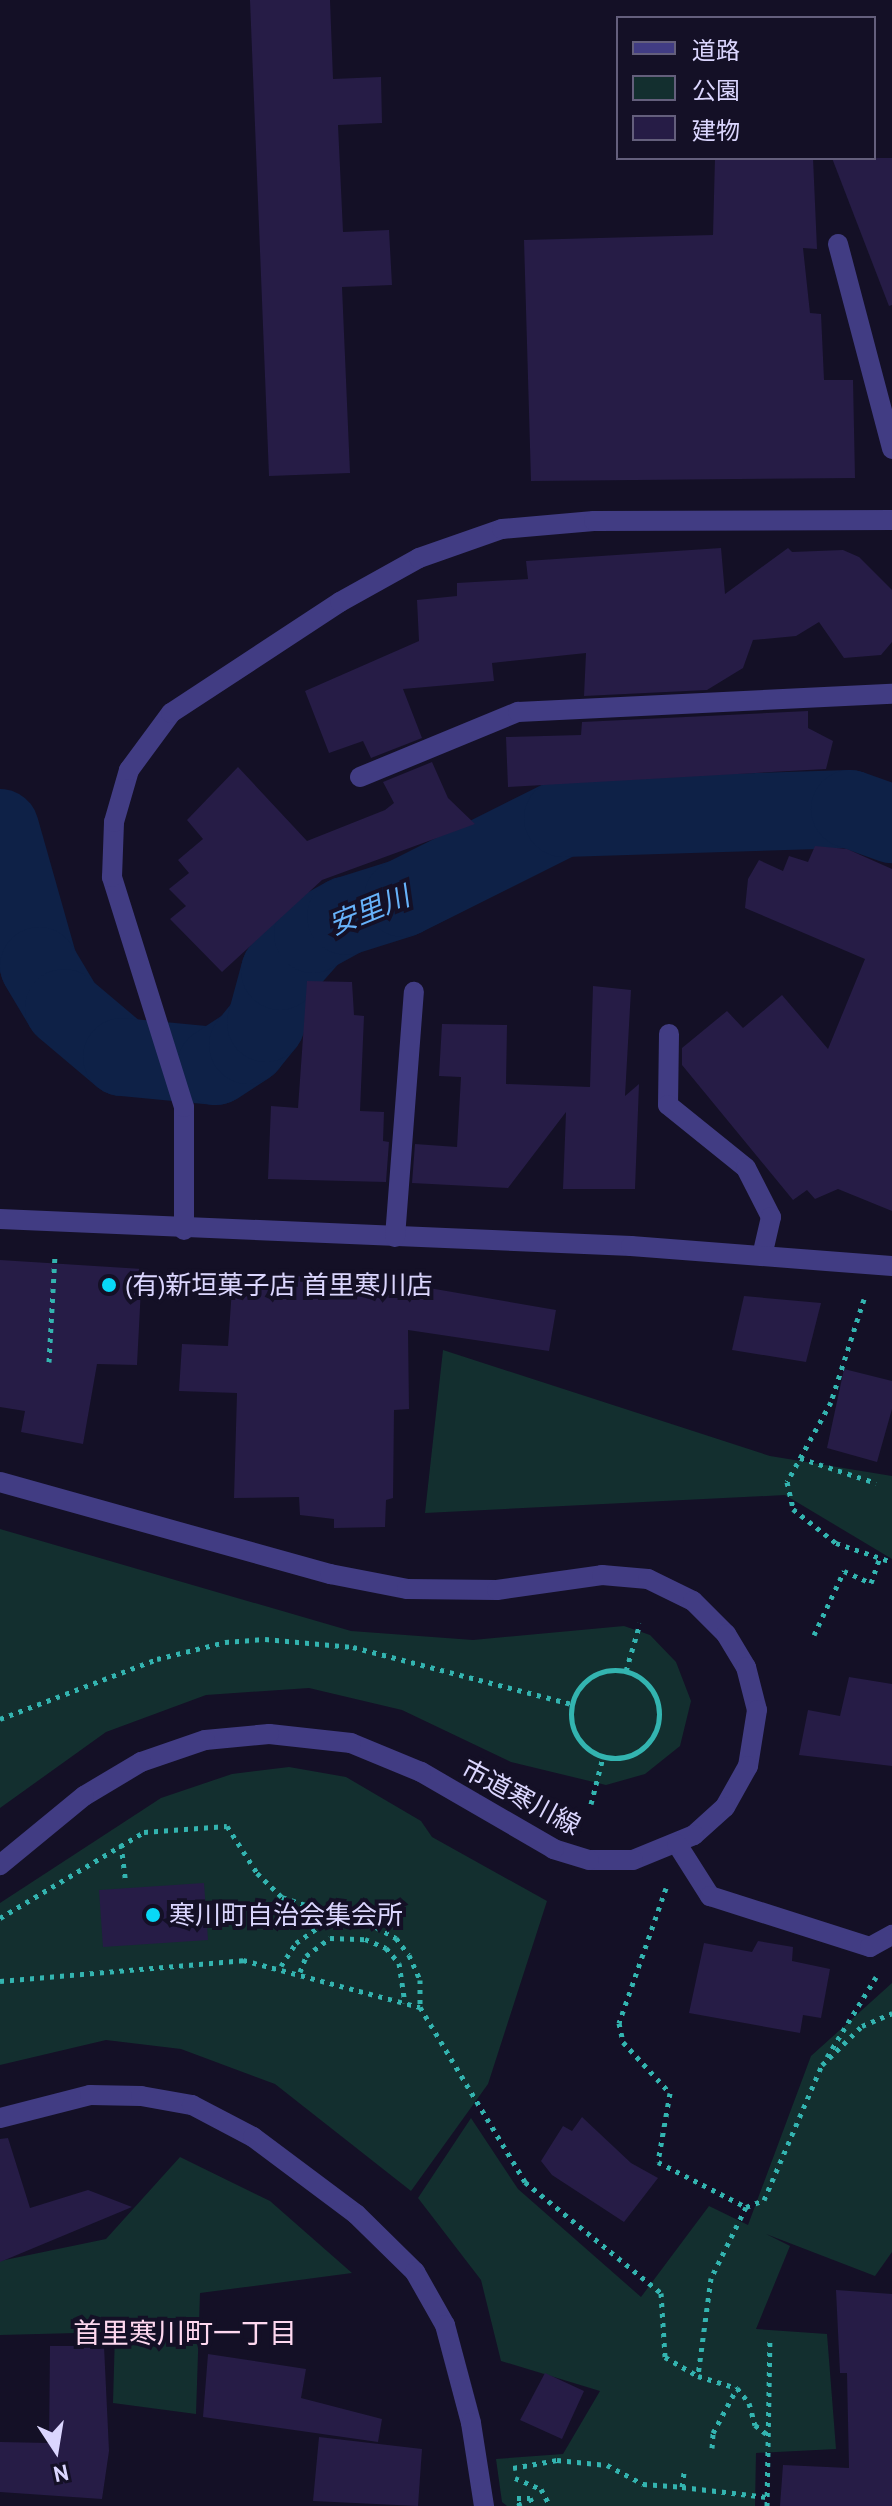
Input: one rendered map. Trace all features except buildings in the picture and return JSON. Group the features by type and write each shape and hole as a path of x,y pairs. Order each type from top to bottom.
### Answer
{"street":[{"path":"838,244 892,449"},
{"path":"184,1230 184,1107 118,908 112,877 114,822 129,770 143,745 198,692 419,558 502,529 594,521 892,520"},
{"path":"360,777 518,712 892,694"},
{"path":"395,1237 414,992"},
{"path":"669,1034 668,1105 746,1168 771,1217 762,1256"},
{"path":"0,1219 762,1256 892,1266"},
{"name":"市道寒川線","path":"0,1482 381,1585 471,1591 618,1574 648,1579 680,1593 733,1644 746,1667 757,1710 752,1752 733,1796 706,1826 677,1844 633,1860 589,1860 536,1841 383,1755 320,1737 269,1734 205,1740 141,1762 84,1796 0,1865"},
{"path":"677,1844 691,1872 710,1896 870,1947 892,1935"},
{"path":"0,2118 90,2095 141,2096 192,2105 253,2137 356,2214 415,2272 445,2325 467,2404 484,2506"}],"path":[{"path":"49,1362 55,1253"},
{"path":"864,1299 831,1402 787,1482 793,1509 836,1543 892,1562"},
{"path":"800,1458 876,1483"},
{"path":"814,1635 844,1571 871,1583 880,1557"},
{"path":"626,1671 640,1623"},
{"path":"0,1719 157,1659 265,1639 353,1647 572,1704"},
{"path":"626,1671 652,1689 659,1703 659,1724 638,1753 603,1757 576,1736 572,1704 593,1675 626,1671"},
{"path":"591,1804 603,1757"},
{"path":"0,1918 121,1844 153,1830 227,1826 257,1873 282,1897 396,1938 420,1980 420,2007 525,2182 661,2293 665,2357 698,2376 737,2388 755,2425 769,2436"},
{"path":"121,1844 125,1878"},
{"path":"691,1872 665,1888 619,2023 623,2042 670,2093 658,2162 746,2207"},
{"path":"281,1966 310,1931 348,1919"},
{"path":"300,1972 306,1956 330,1938 365,1939 386,1948 399,1963 405,2003"},
{"path":"698,2376 711,2278 746,2207 764,2200 822,2065 879,1973 870,1947"},
{"path":"0,1981 243,1960 281,1966 420,2007"},
{"path":"822,2065 862,2026 892,2013"},
{"path":"767,2506 770,2337"},
{"path":"712,2448 713,2433 737,2388"},
{"path":"512,2465 557,2460 607,2465 643,2484 767,2497"},
{"path":"682,2487 684,2472"},
{"path":"515,2482 541,2489 550,2506"},
{"path":"517,2498 530,2498 534,2506"}],"green space":[{"path":"443,1350 770,1456 892,1476 892,1559 785,1495 425,1513"},
{"path":"0,1529 351,1631 473,1640 624,1626 650,1635 676,1662 691,1701 680,1746 645,1774 606,1785 511,1762 402,1710 309,1688 206,1695 106,1732 0,1808"},
{"path":"289,1767 346,1777 421,1821 432,1837 547,1901 488,2084 411,2191 275,2084 181,2049 106,2040 0,2065 0,1903 161,1798 232,1774"},
{"path":"892,1983 892,2252 875,2276 766,2234 790,2246 756,2329 827,2334 836,2449 756,2453 755,2506 507,2506 502,2502 496,2459 563,2454 600,2391 501,2361 481,2280 418,2198 471,2118 518,2189 641,2297 709,2206 748,2225 811,2056"},
{"path":"180,2157 270,2201 352,2273 200,2293 196,2414 113,2403 115,2332 0,2335 0,2261 106,2239"}],"waterway":[{"name":"安里川","path":"0,828 39,966 64,1008 122,1057 216,1066 248,1045 266,1023 280,971 313,934 346,916 403,898 563,818 850,809 892,824"}],"place":[{"name":"(有)新垣菓子店 首里寒川店","path":"109,1285"},
{"name":"寒川町自治会集会所","path":"153,1915"}],"district":[{"name":"首里寒川町一丁目","path":"185,2333"}]}
